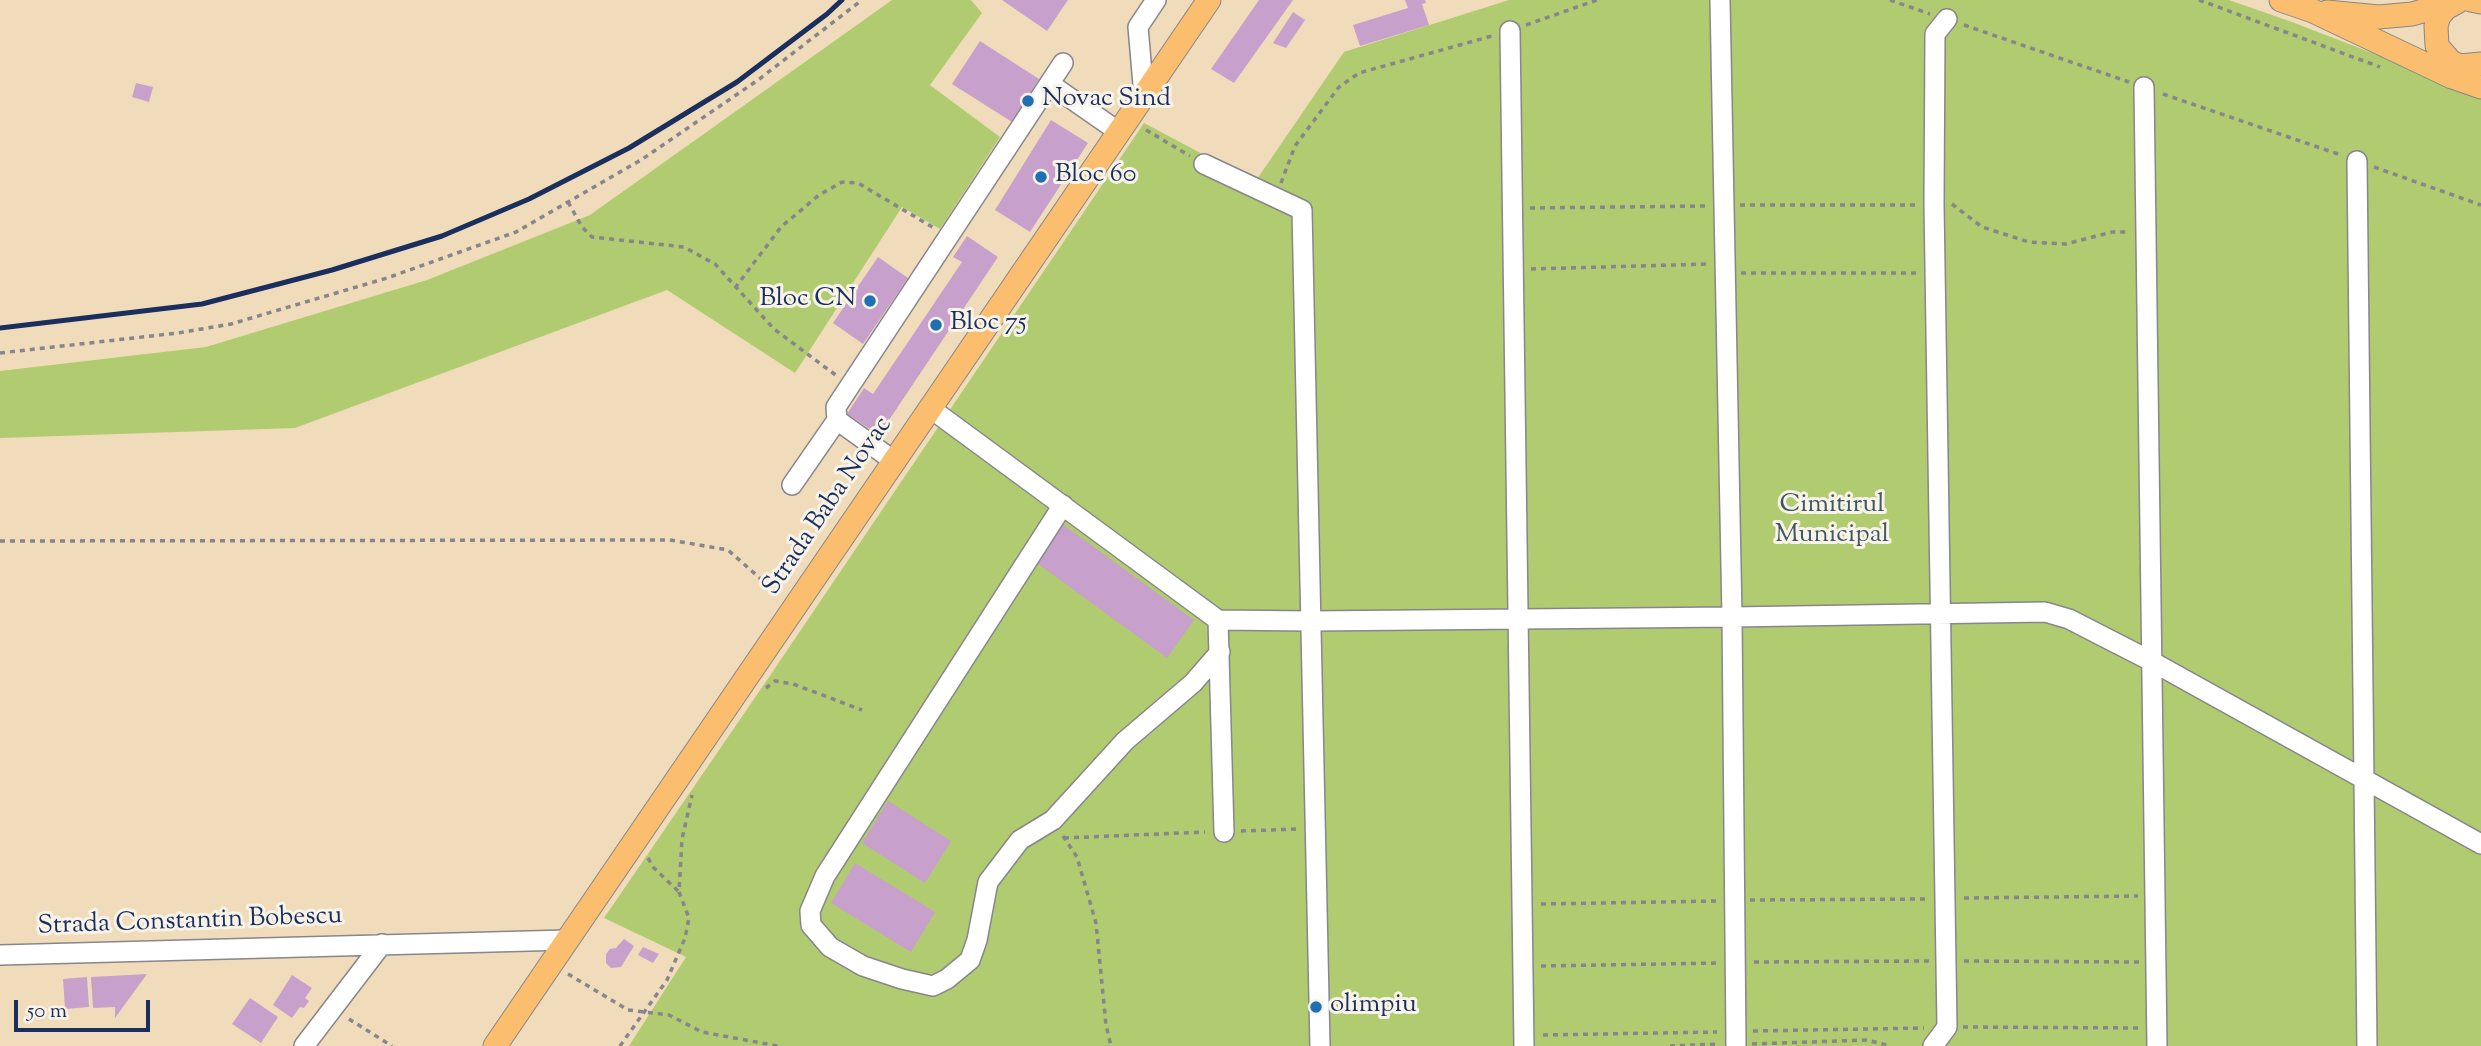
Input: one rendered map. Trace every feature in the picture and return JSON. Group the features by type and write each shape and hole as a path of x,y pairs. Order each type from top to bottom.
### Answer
{"main road":[{"name":"Strada Baba Novac","path":"495,1046 1209,0"},
{"path":"2281,0 2313,11 2452,76 2479,73"},
{"path":"2313,11 2401,15 2463,1 2481,2"},
{"path":"2463,1 2446,8 2436,26 2437,46 2443,55 2460,66 2479,73"},
{"path":"2405,54 2443,55"}],"street":[{"path":"1143,96 1138,27 1156,0"},
{"path":"1720,0 1732,617 1736,1038"},
{"path":"1933,1046 1947,1027 1934,190 1935,34 1947,19"},
{"path":"1510,31 1524,1041"},
{"path":"792,485 837,420 836,407 1063,63"},
{"path":"1050,84 1123,126"},
{"path":"2144,88 2157,1046"},
{"path":"2357,161 2367,1046"},
{"path":"1204,164 1301,210 1320,1046"},
{"path":"930,408 1218,620 2045,612 2069,619 2151,661 2481,844"},
{"path":"837,420 894,461"},
{"path":"1063,505 825,876 810,911 811,925 830,947 863,966 902,979 933,986 947,979 970,960 977,940 988,882 1020,840 1053,820 1125,741 1192,683 1220,652"},
{"path":"1218,620 1224,832"},
{"name":"Strada Constantin Bobescu","path":"0,955 566,940"},
{"path":"304,1046 382,944"}],"path":[{"path":"0,353 178,333 231,324 387,278 516,232 641,160 758,80 862,0"},
{"path":"1277,198 1295,146 1339,87 1359,73 1510,31 1597,0"},
{"path":"1890,0 2481,205"},
{"path":"2199,0 2385,69"},
{"path":"1123,126 1204,164"},
{"path":"735,288 781,227 819,195 842,182 858,183 949,236"},
{"path":"1934,190 1982,227 2029,242 2066,244 2112,232 2147,231"},
{"path":"568,202 582,227 592,237 684,247 715,264 774,329 850,386"},
{"path":"1515,270 1726,268 1935,273"},
{"path":"0,541 670,540 728,550 794,607"},
{"path":"756,695 775,681 793,684 862,709"},
{"path":"620,1046 667,980 685,938 689,918 679,892 682,839 694,790"},
{"path":"1053,820 1077,857 1096,923 1111,1046"},
{"path":"1064,838 1315,829"},
{"path":"636,839 654,868 679,892"},
{"path":"1524,904 2154,895"},
{"path":"1525,967 1946,960 2155,963"},
{"path":"551,964 628,1010 669,1014 702,1032 778,1046"},
{"path":"332,1009 392,1046"},
{"path":"1670,1046 1736,1038"},
{"path":"1524,1041 1736,1038 1867,1040 1890,1046"}],"green space":[{"path":"892,0 971,0 982,13 930,85 1000,137 940,229 902,207 795,373 667,290 295,428 0,438 0,371 206,347 427,280 590,215"},
{"name":"Cimitirul Municipal","path":"1509,0 2229,0 2481,95 2481,1046 629,1046 686,957 604,918 1144,123 1255,182 1344,52"}],"building":[{"path":"1002,0 1068,0 1047,31"},
{"path":"1259,0 1293,0 1234,83 1211,69"},
{"path":"1405,0 1425,0 1426,3 1422,4 1429,25 1360,46 1353,25 1408,8"},
{"path":"1293,12 1305,20 1286,48 1273,43"},
{"path":"980,41 1039,79 1012,122 952,84"},
{"path":"136,83 153,87 149,102 132,97"},
{"name":"Bloc 60","path":"1051,120 1088,143 1030,232 995,210"},
{"name":"Bloc 75","path":"967,236 998,257 879,435 847,414 864,388 873,394 962,262 953,257"},
{"name":"Bloc CN","path":"878,257 908,278 863,344 833,323"},
{"path":"1061,523 1194,620 1167,658 1034,561"},
{"path":"888,801 951,841 925,883 862,843"},
{"path":"855,863 935,912 911,952 831,903"},
{"path":"624,939 634,946 621,967 611,968 606,963 606,954"},
{"path":"643,947 659,954 653,963 638,955"},
{"path":"147,974 115,1018 115,1007 93,1008 91,977"},
{"path":"292,975 312,988 305,998 309,1001 304,1008 300,1007 292,1018 273,1005"},
{"path":"87,977 89,1007 65,1009 63,979"},
{"path":"250,998 278,1017 261,1043 232,1024"}],"railway":[{"path":"0,328 202,304 332,270 442,236 529,199 629,148 737,82 842,0"}],"place":[{"name":"Novac Sind","path":"1028,101"},
{"name":"Bloc 60","path":"1041,177"},
{"name":"Bloc CN","path":"870,301"},
{"name":"Bloc 75","path":"936,325"},
{"name":"olimpiu","path":"1316,1007"}]}
